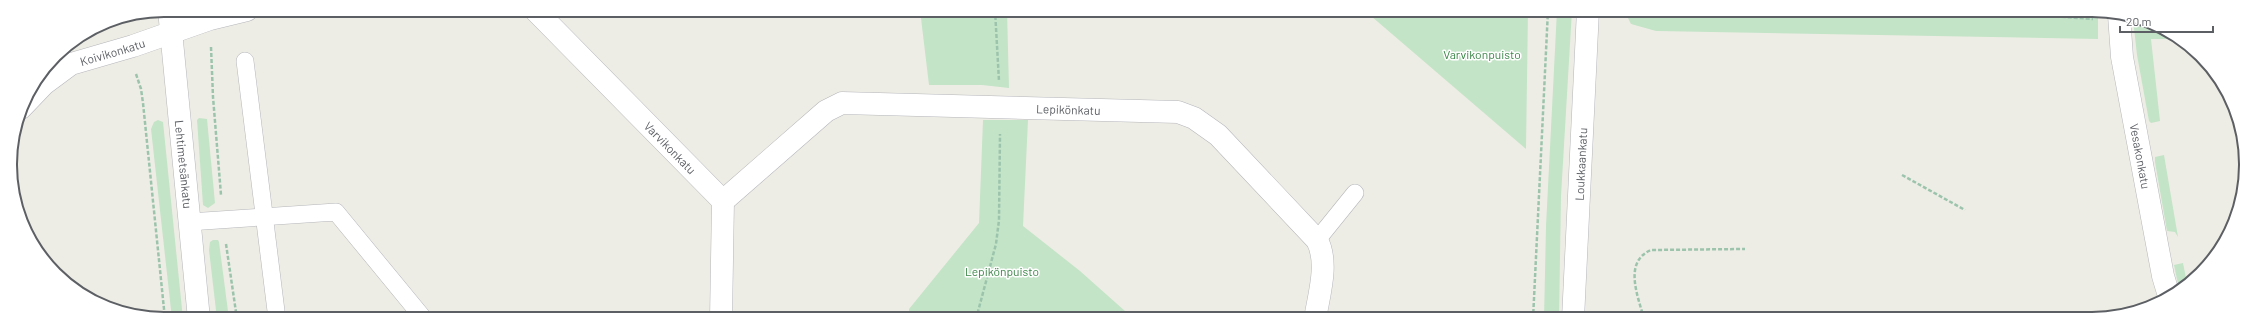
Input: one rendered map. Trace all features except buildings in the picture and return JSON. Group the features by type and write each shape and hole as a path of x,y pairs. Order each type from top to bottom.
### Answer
{"street":[{"name":"Lehtimetsänkatu","path":"170,17 176,99 198,312"},
{"path":"172,32 218,17"},
{"name":"Varvikonkatu","path":"542,17 723,201"},
{"name":"Loukkaankatu","path":"1573,312 1588,17"},
{"name":"Vesakonkatu","path":"2119,20 2122,57 2163,276 2167,291"},
{"name":"Koivikonkatu","path":"36,92 44,84 71,64 132,46 172,32"},
{"name":"Lepikönkatu","path":"723,201 826,111 842,103 1160,110 1178,112 1194,118 1218,135 1317,240 1321,248 1323,261 1316,312"},
{"path":"721,312 723,201"}],"lane":[{"path":"245,61 266,217 276,312"},
{"path":"1317,240 1355,193"},
{"path":"189,222 336,212 418,312"}],"path":[{"path":"978,312 989,272 999,220 1000,106 995,17"},
{"path":"1534,312 1548,17"},
{"path":"210,19 213,97 223,220 236,312"},
{"path":"132,46 136,79 141,89 143,103 164,312"},
{"path":"1902,175 1965,210"},
{"path":"1642,312 1634,277 1637,263 1644,253 1651,250 1745,249"}],"green space":[{"path":"921,17 1007,17 1009,88 982,85 929,85"},
{"name":"Varvikonpuisto","path":"1372,17 1528,17 1526,149"},
{"path":"1557,17 1572,17 1561,196 1559,312 1544,312 1546,226"},
{"path":"1628,17 2098,17 2098,39 1656,31 1631,24"},
{"path":"2133,23 2157,32 2168,39 2151,39 2160,121 2151,123 2149,121 2137,55"},
{"path":"199,118 207,119 215,203 208,208 203,205 197,120"},
{"path":"158,120 163,122 182,312 171,312 151,129 154,122"},
{"name":"Lepikönpuisto","path":"983,120 1028,120 1023,226 1080,271 1126,312 909,312 909,309 979,223"},
{"path":"2164,155 2178,237 2175,232 2167,231 2155,162 2155,157"},
{"path":"213,240 218,240 219,242 228,312 216,312 209,250 210,242"},
{"path":"2183,263 2186,278 2178,284 2174,265"}]}
